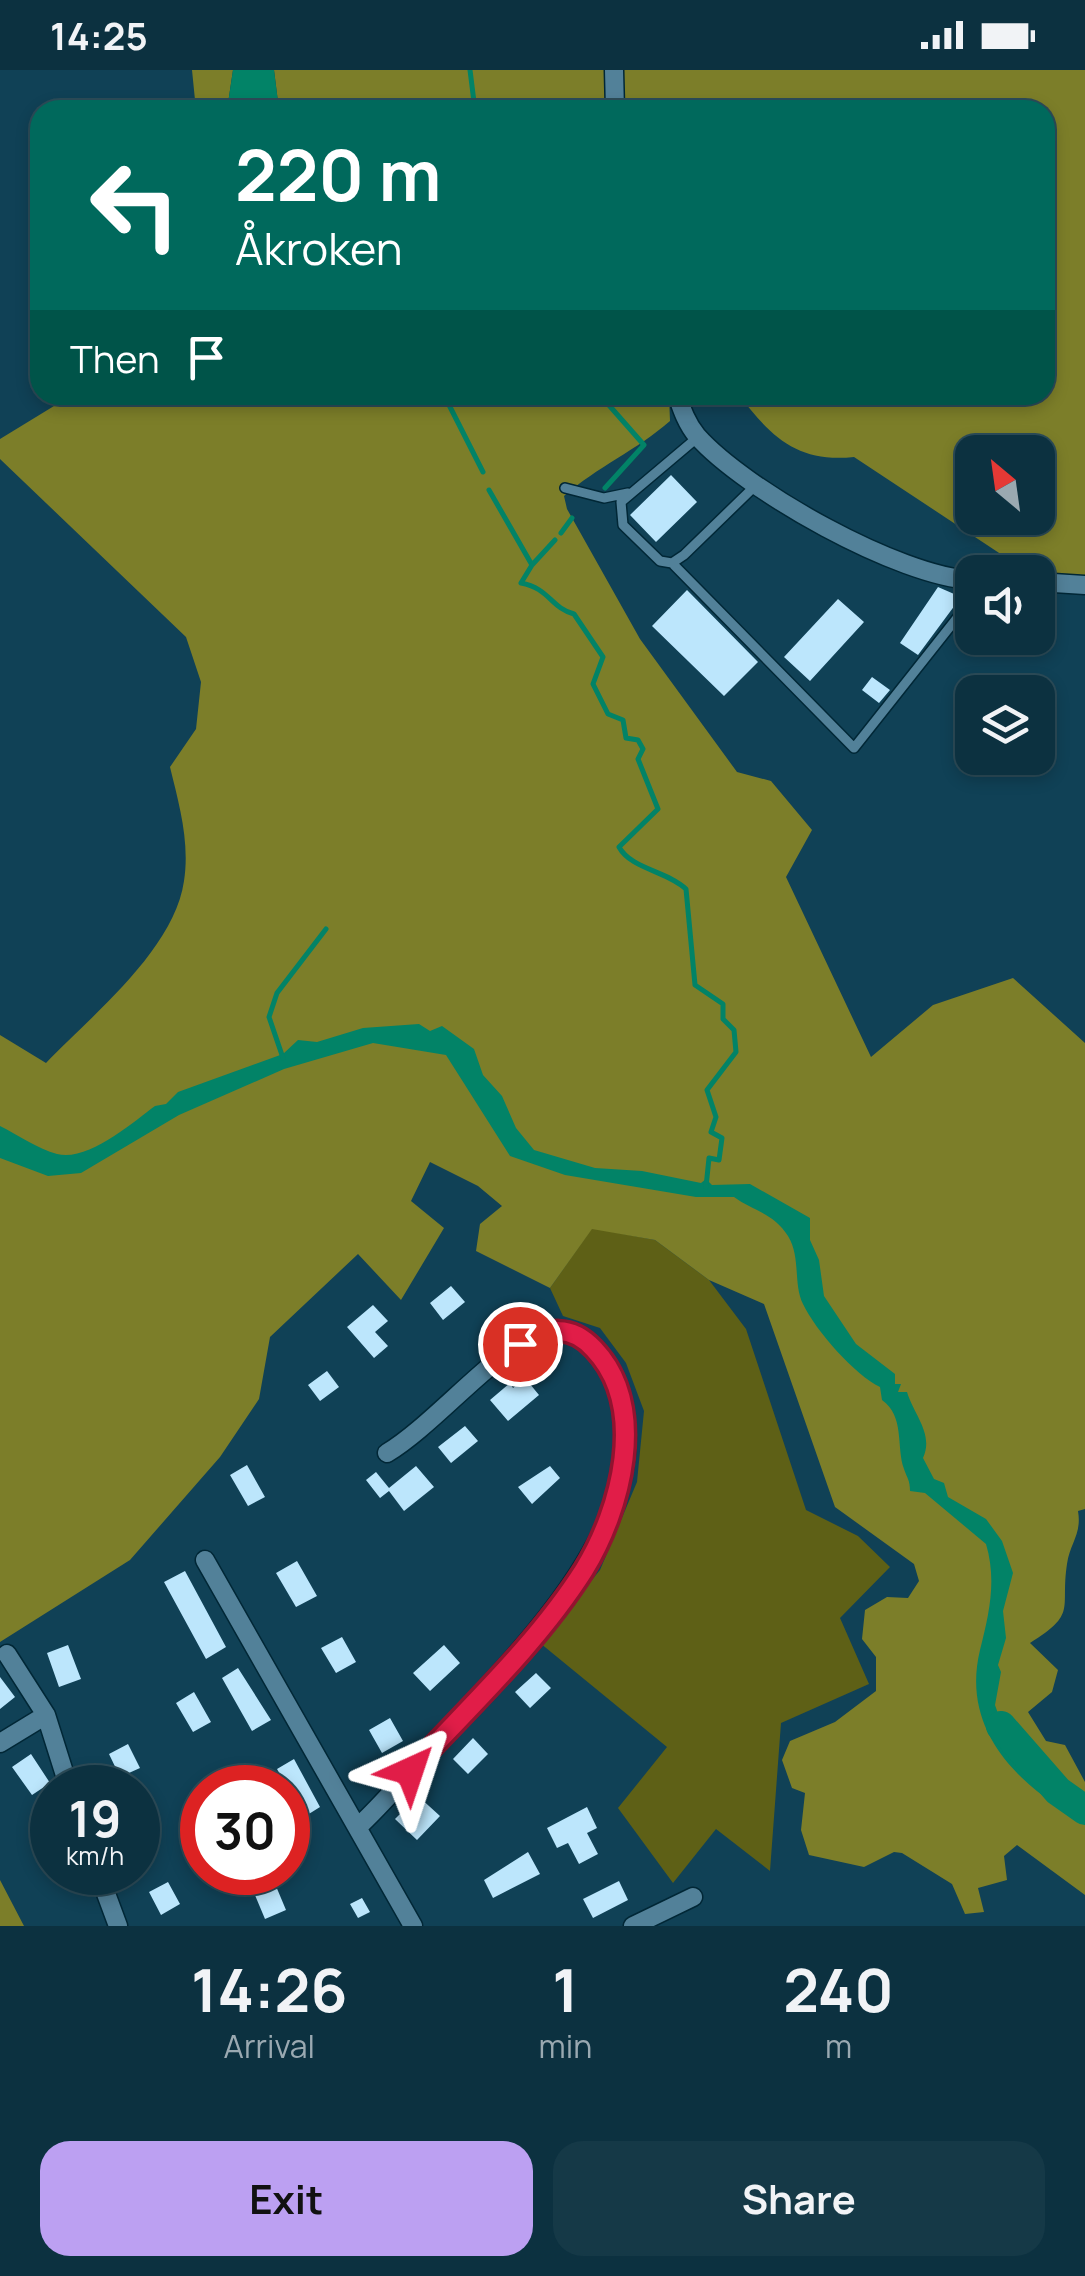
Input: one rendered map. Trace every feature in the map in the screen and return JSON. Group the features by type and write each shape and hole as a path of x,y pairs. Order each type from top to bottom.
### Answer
{"street":[{"path":"614,70 615,100"},
{"path":"682,405 698,437 757,483 878,555 955,579"},
{"path":"1055,583 1085,585"},
{"path":"359,1826 533,1636 584,1569 611,1513 626,1428 620,1399 600,1354 571,1331 552,1330 520,1344 387,1453"},
{"path":"205,1560 413,1926"},
{"path":"8,1654 46,1714 62,1765"},
{"path":"0,1743 46,1714"},
{"path":"107,1895 118,1926"},
{"path":"633,1926 693,1897"}],"lane":[{"path":"565,488 604,498 628,493 698,437"},
{"path":"672,563 757,483"},
{"path":"628,493 619,516 624,526 660,561 672,563 854,748 955,621"}],"shaded area":[{"path":"192,70 233,70 228,100 195,100"},
{"path":"233,70 274,70 278,100 228,100"},
{"path":"274,70 1085,70 1085,577 1055,574 1055,555 1002,555 972,535 1055,535 1055,435 955,435 955,524 854,457 817,456 775,435 748,405 1055,405 1055,100 278,100"},
{"path":"56,405 669,405 670,421 564,496 567,509 640,639 737,772 771,781 812,830 786,877 871,1057 933,1005 1013,978 1085,1043 1085,1509 1078,1511 1078,1526 1067,1564 1064,1610 1055,1624 1030,1643 1058,1670 1052,1692 1028,1712 1046,1741 1065,1745 1085,1782 1085,1895 1017,1845 1004,1856 1007,1880 978,1888 984,1912 965,1914 952,1884 902,1853 894,1852 864,1867 809,1855 801,1830 805,1793 792,1788 782,1760 790,1741 835,1722 876,1691 876,1657 862,1639 865,1610 887,1597 908,1598 919,1581 914,1564 835,1507 764,1304 709,1280 655,1240 592,1229 550,1288 476,1251 480,1224 502,1206 478,1186 430,1162 411,1201 444,1228 401,1300 358,1254 270,1337 259,1399 220,1457 130,1560 0,1642 0,1035 46,1063 128,980 165,932 184,881 186,852 170,767 196,729 201,682 186,637 0,459 0,439"},
{"path":"419,1024 430,1031 442,1026 474,1049 483,1075 502,1096 516,1128 534,1150 595,1168 642,1171 701,1183 706,1179 712,1185 750,1184 810,1218 810,1240 819,1260 824,1296 856,1344 895,1374 895,1384 901,1384 898,1392 907,1392 925,1433 923,1458 934,1479 944,1483 948,1497 986,1519 1002,1541 1013,1573 1003,1611 1006,1638 998,1665 1001,1672 995,1705 1002,1725 1030,1766 1040,1765 1044,1774 1085,1805 1085,1823 1018,1774 988,1732 979,1707 976,1680 991,1597 986,1544 925,1493 910,1491 894,1414 882,1400 880,1387 848,1363 809,1315 800,1296 792,1244 770,1217 734,1197 696,1197 565,1175 510,1156 446,1055 373,1043 284,1069 179,1115 81,1173 48,1176 0,1158 0,1126 50,1152 82,1152 109,1139 155,1106 166,1104 178,1092 283,1054 298,1040 317,1042 363,1028"},
{"path":"592,1228 655,1240 709,1280 746,1329 806,1510 858,1536 890,1567 840,1618 869,1684 781,1723 770,1871 716,1829 673,1883 618,1808 667,1747 540,1643 600,1570 637,1482 644,1411 626,1363 600,1328 563,1316 550,1288"},
{"path":"0,1880 24,1926 0,1926"}],"building":[{"path":"671,475 697,502 656,542 630,515"},
{"path":"938,587 955,594 955,605 918,655 900,643"},
{"path":"687,590 758,662 724,696 652,626"},
{"path":"838,599 864,622 810,681 784,657"},
{"path":"872,677 890,690 879,703 862,690"},
{"path":"451,1286 465,1302 443,1320 430,1303"},
{"path":"373,1305 388,1321 375,1332 388,1346 374,1358 347,1327"},
{"path":"327,1371 339,1387 320,1401 308,1385"},
{"path":"525,1378 539,1395 508,1421 490,1400 510,1383 513,1388"},
{"path":"465,1426 478,1441 451,1463 438,1447"},
{"path":"247,1465 265,1497 248,1506 230,1475"},
{"path":"416,1466 434,1487 404,1511 389,1491 380,1498 366,1480 376,1472 389,1488"},
{"path":"550,1466 560,1478 532,1504 518,1487"},
{"path":"297,1561 317,1596 296,1607 276,1573"},
{"path":"185,1571 226,1647 206,1659 164,1582"},
{"path":"342,1637 356,1662 336,1673 321,1648"},
{"path":"68,1645 81,1679 59,1687 47,1653"},
{"path":"444,1645 460,1663 430,1691 413,1673"},
{"path":"238,1668 271,1720 252,1731 222,1678"},
{"path":"536,1673 551,1688 530,1708 515,1692"},
{"path":"0,1677 15,1697 0,1709"},
{"path":"194,1692 211,1722 193,1732 176,1703"},
{"path":"390,1718 403,1741 382,1753 369,1730"},
{"path":"473,1738 488,1754 468,1774 453,1759"},
{"path":"128,1744 138,1765 114,1765 109,1754"},
{"path":"31,1754 38,1765 30,1765 30,1792 12,1767"},
{"path":"310,1789 320,1807 310,1813"},
{"path":"418,1796 440,1816 417,1840 395,1819"},
{"path":"587,1807 597,1828 587,1833 598,1854 579,1864 568,1843 557,1848 547,1828"},
{"path":"528,1852 540,1874 493,1898 484,1880"},
{"path":"619,1881 628,1900 593,1918 583,1899"},
{"path":"168,1882 180,1904 161,1915 151,1895 160,1895 160,1886"},
{"path":"255,1895 280,1895 286,1910 265,1919"},
{"path":"362,1898 370,1912 358,1918 350,1904"}],"waterway":[{"path":"470,70 474,100"},
{"path":"449,405 483,472"},
{"path":"605,488 644,445 609,405"},
{"path":"489,490 532,565 521,583 538,589 574,614 603,657 593,684 608,714 623,720 626,738 638,740 643,749 638,759 658,809 619,847 632,860 686,889 695,985 723,1004 723,1019 734,1030 736,1052 707,1090 716,1117 711,1132 722,1138 719,1160 709,1158 706,1187"},
{"path":"561,533 572,518"},
{"path":"532,565 555,540"},
{"path":"283,1058 269,1017 277,993 326,929"},
{"path":"1001,1726 1058,1791 1085,1810"}],"route":[{"path":"410,1771 533,1636 584,1569 611,1513 626,1428 612,1376 600,1354 571,1331 538,1333 520,1344"}]}
